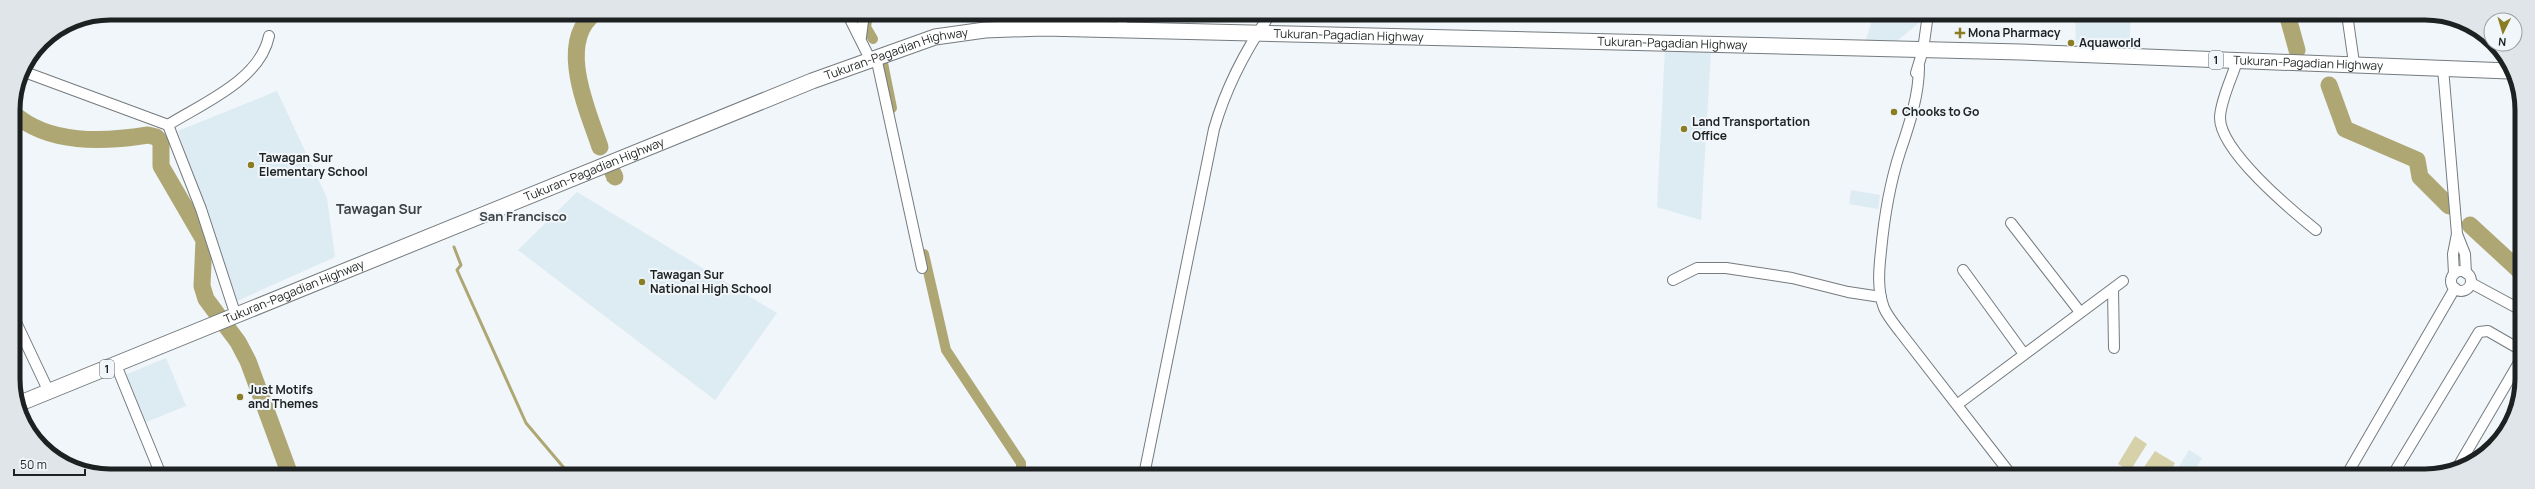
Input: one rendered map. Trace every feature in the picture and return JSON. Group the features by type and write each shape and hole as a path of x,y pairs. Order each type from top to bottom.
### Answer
{"highway":[{"name":"Tukuran-Pagadian Highway","path":"23,402 196,333 403,246 873,58 935,37 985,30 1122,21 1259,31 1614,44 1923,50 2237,61 2354,63 2506,71"}],"street":[{"path":"851,20 873,58 922,268"},
{"path":"861,37 863,20"},
{"path":"1145,469 1214,129 1234,75 1266,20"},
{"path":"1927,20 1923,50 1919,67 1914,77 1900,153 1883,230 1879,277 1881,297 1885,309 1900,333 1958,404 2007,469"},
{"path":"2348,20 2354,63"},
{"path":"168,125 237,83 251,70 264,53 269,36"},
{"path":"2237,61 2220,117 2222,130 2232,148 2247,166 2316,230"},
{"path":"2443,68 2457,234 2453,254 2454,274 2451,280 2454,288"},
{"path":"28,73 168,125 201,208 232,318"},
{"path":"2011,223 2080,312"},
{"path":"2457,234 2465,254 2466,272 2471,283 2515,307"},
{"path":"1673,280 1697,268 1726,268 1792,278 1848,292 1881,297"},
{"path":"1963,270 2024,354"},
{"path":"2454,274 2460,271 2466,272"},
{"path":"1958,404 2080,312 2124,281"},
{"path":"2454,288 2463,290 2471,283"},
{"path":"2350,469 2454,288"},
{"path":"2113,289 2114,348"},
{"path":"20,331 49,392"},
{"path":"2396,469 2479,332 2488,331 2515,347"},
{"path":"116,365 159,469"},
{"path":"2461,461 2515,369"}],"shaded area":[{"path":"1872,20 1920,20 1920,22 1897,41 1865,42"},
{"path":"2075,20 2131,20 2129,46 2076,44"},
{"name":"Land Transportation Office","path":"1665,49 1711,51 1701,220 1657,207"},
{"name":"Tawagan Sur Elementary School","path":"277,91 327,198 335,257 237,301 178,131"},
{"path":"1851,190 1880,195 1878,209 1849,204"},
{"name":"Tawagan Sur National High School","path":"577,192 777,313 715,400 518,250"},
{"path":"166,358 186,406 144,423 125,375"},
{"path":"2135,436 2147,444 2131,469 2127,469 2118,464"},
{"path":"2189,450 2202,458 2196,469 2177,469"},
{"path":"2155,451 2175,463 2172,469 2143,469"}],"waterway":[{"path":"589,20 584,26 578,41 576,59 578,77 583,96 600,147"},
{"path":"867,20 866,27 873,39"},
{"path":"2289,20 2297,50"},
{"path":"883,63 892,108"},
{"path":"2329,85 2345,129 2417,160 2420,177 2449,206"},
{"path":"20,118 43,131 60,136 95,140 148,135 156,137 161,142 161,166 204,240 202,286 206,299 238,342 248,361 288,469"},
{"path":"613,173 615,177"},
{"path":"608,180 615,177"},
{"path":"2470,225 2515,266"},
{"path":"454,247 461,265 457,270 526,423 565,469"},
{"path":"924,254 946,350 1021,463 1021,469"}],"place":[{"name":"Mona Pharmacy","path":"1960,33"},
{"name":"Aquaworld","path":"2071,43"},
{"name":"Chooks to Go","path":"1894,112"},
{"name":"Land Transportation Office","path":"1684,129"},
{"name":"Tawagan Sur Elementary School","path":"251,165"},
{"name":"Tawagan Sur National High School","path":"642,282"},
{"name":"Just Motifs and Themes","path":"240,397"}],"district":[{"name":"Tawagan Sur","path":"379,209"},
{"name":"San Francisco","path":"523,216"}]}
